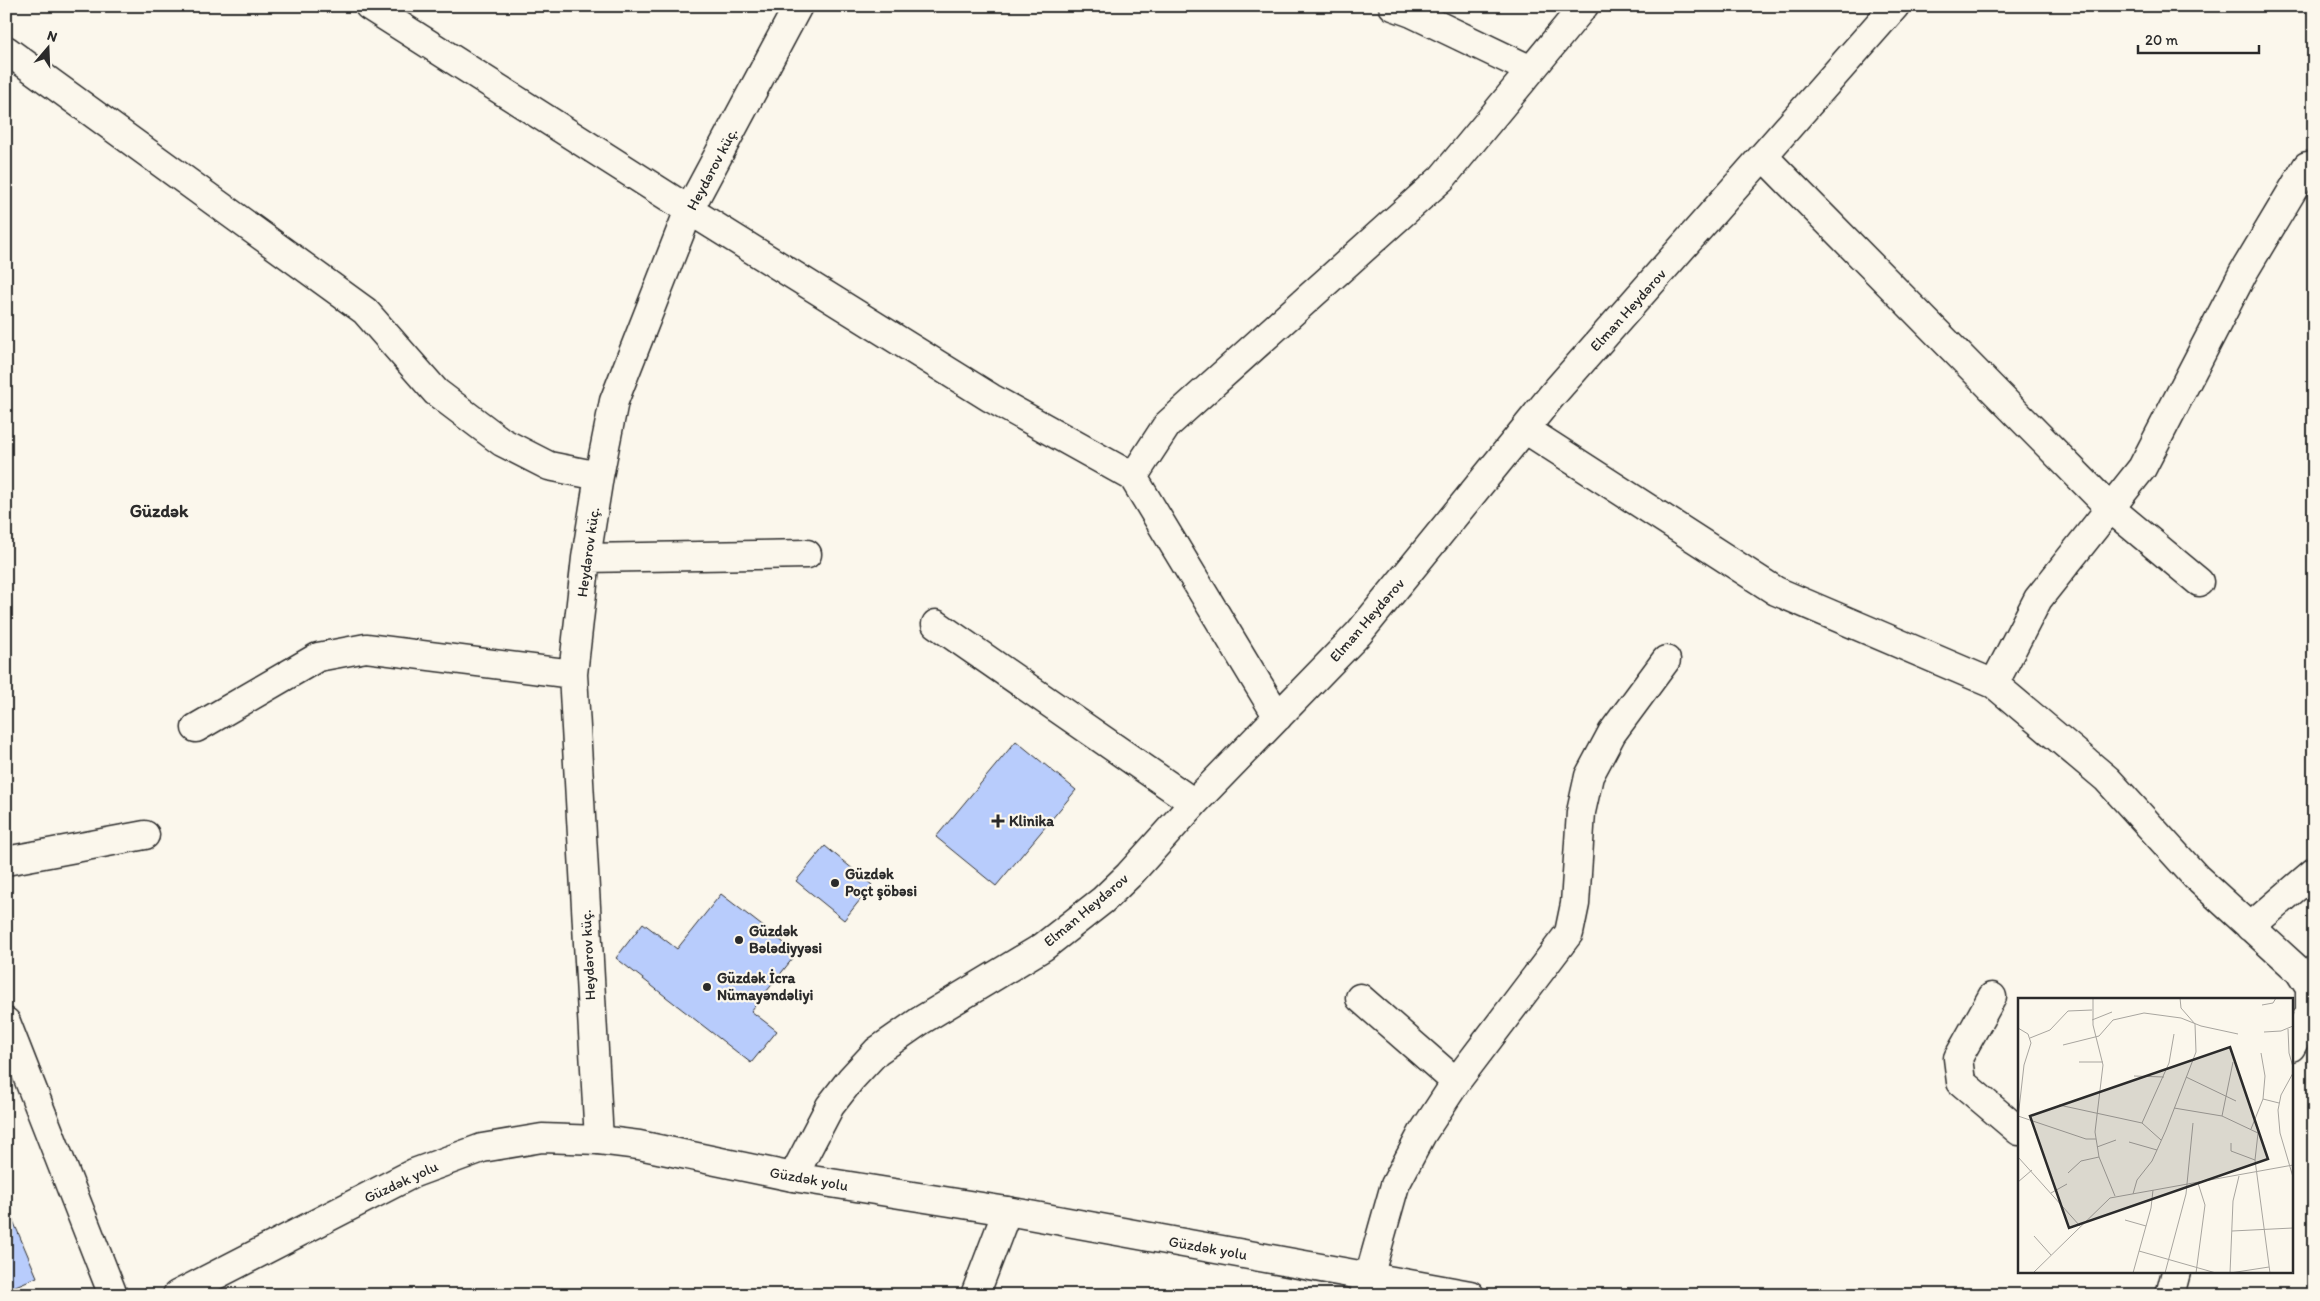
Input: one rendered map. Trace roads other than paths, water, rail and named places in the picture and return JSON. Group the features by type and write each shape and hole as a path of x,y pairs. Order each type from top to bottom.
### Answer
{"street":[{"path":"369,6 689,210 991,398 1133,477 1278,717"},
{"name":"Heydərov küç.","path":"598,1140 573,674 586,558 599,476 614,400 689,210 798,6"},
{"path":"1393,6 1412,13 1531,70"},
{"path":"1133,477 1167,425 1442,178 1584,6"},
{"name":"Elman Heydərov","path":"793,1177 830,1106 851,1079 877,1051 920,1021 1043,947 1103,900 1129,875 1194,803 1360,633 1554,393 1764,157 1895,6"},
{"path":"6,50 365,311 436,392 502,442 550,466 599,476"},
{"path":"1764,157 2110,508 2198,582"},
{"path":"1994,684 2038,598 2142,468 2243,273 2306,166"},
{"path":"1525,429 1776,591 1994,684 2107,779 2196,877 2299,971 2310,988 2310,1012 2292,1045"},
{"path":"586,558 807,554"},
{"path":"936,624 1194,803"},
{"path":"196,728 318,657 366,648 573,674"},
{"path":"1367,1286 1395,1185 1422,1134 1456,1082 1569,933 1576,904 1581,812 1589,776 1612,733 1666,660"},
{"path":"6,861 144,835"},
{"path":"2250,927 2314,872"},
{"path":"1992,997 1958,1058 1961,1082 2018,1129"},
{"path":"1360,998 1456,1082"},
{"path":"6,1022 113,1295"},
{"name":"Güzdək yolu","path":"177,1295 414,1173 482,1148 542,1138 598,1140 639,1145 793,1177 1007,1211 1367,1286 1470,1295"},
{"path":"975,1295 1007,1211"},
{"path":"2170,1295 2175,1274"}],"place":[{"name":"Klinika","path":"998,821"},
{"name":"Güzdək Poçt şöbəsi","path":"835,883"},
{"name":"Güzdək Bələdiyyəsi","path":"739,940"},
{"name":"Güzdək İcra Nümayəndəliyi","path":"707,987"}],"district":[{"name":"Güzdək","path":"159,511"}]}
